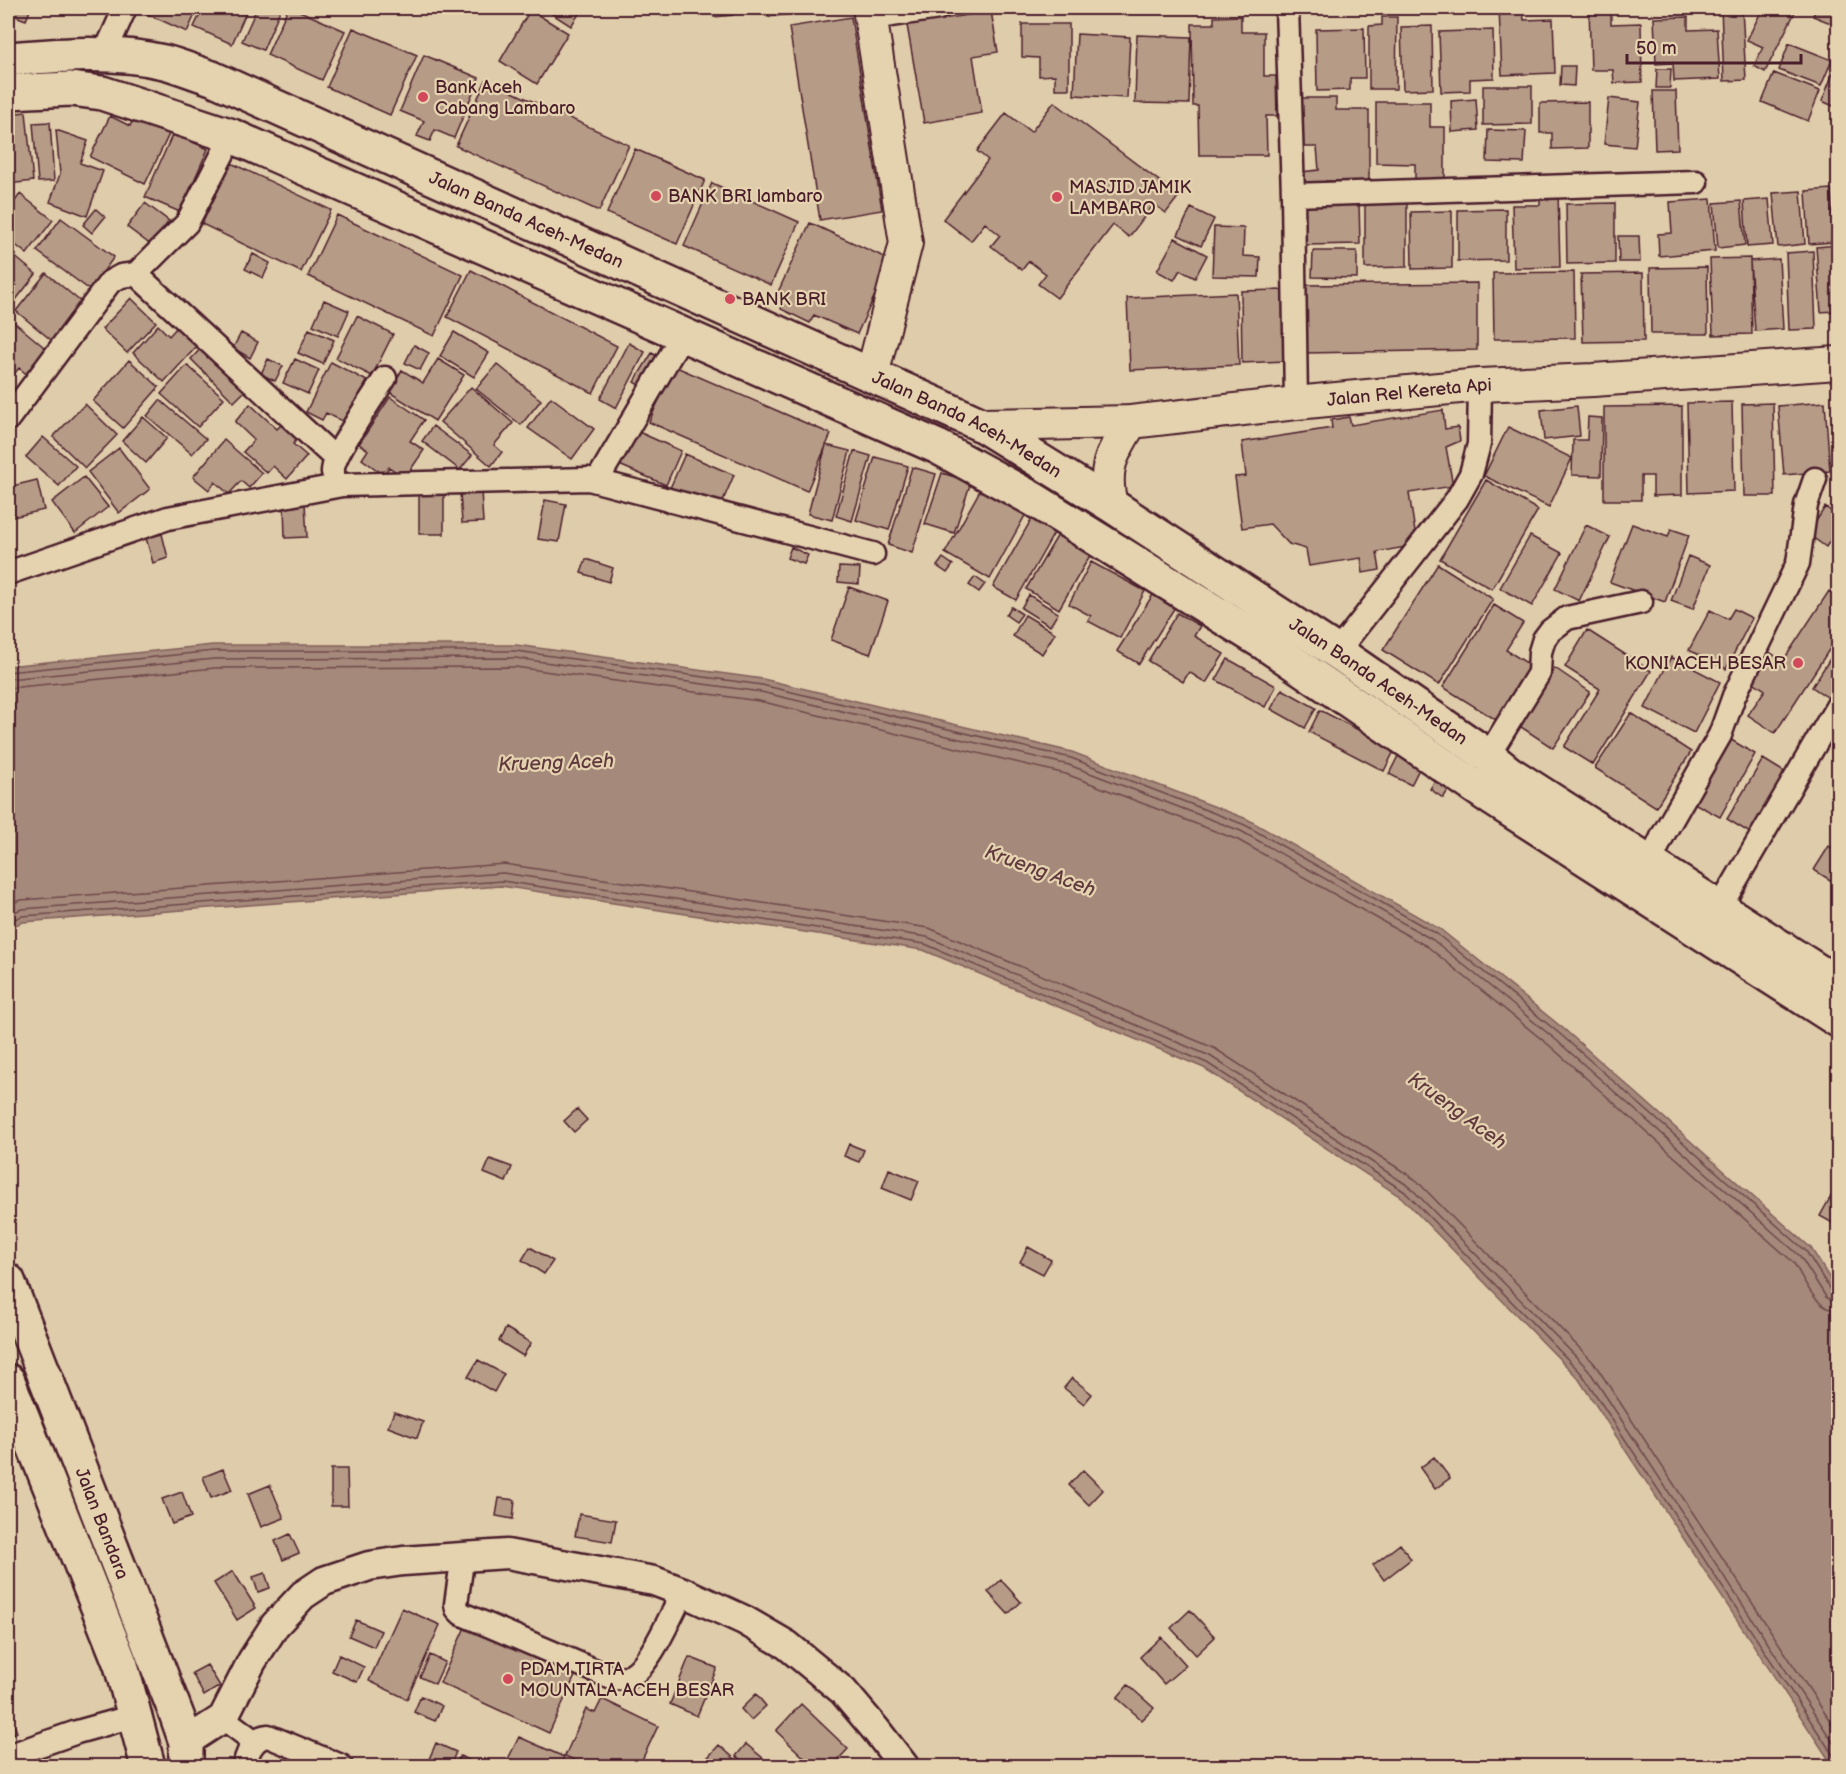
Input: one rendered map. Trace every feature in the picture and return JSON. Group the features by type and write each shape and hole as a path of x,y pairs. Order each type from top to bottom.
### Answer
{"highway":[{"name":"Jalan Banda Aceh-Medan","path":"8,59 60,55 104,55 163,62 212,78 982,425 1337,652 1497,776 1839,1020"},
{"name":"Jalan Banda Aceh-Medan","path":"8,92 71,89 102,93 231,136 938,447 1033,499 1266,644 1650,863 1839,984"},
{"name":"Jalan Bandara","path":"8,1281 158,1665 186,1754"},
{"name":"Jalan Bandara","path":"8,1381 121,1665 148,1767"}],"main road":[{"path":"870,13 906,243 872,375"},
{"name":"Jalan Rel Kereta Api","path":"982,425 1131,422 1479,385 1593,380 1839,363"},
{"path":"1111,506 1107,487 1107,469 1115,449 1131,422"}],"street":[{"path":"104,55 125,8"},
{"path":"870,13 939,8"},
{"path":"1287,8 1296,403"},
{"path":"8,419 110,282 121,276 136,274 187,223 231,136"},
{"path":"1293,195 1696,182"},
{"path":"136,274 336,459"},
{"path":"597,481 682,334"},
{"path":"342,485 335,481 333,468 336,459 385,378"},
{"path":"1337,652 1457,499 1471,474 1479,444 1479,385"},
{"path":"1650,863 1663,835 1720,735 1734,696 1798,563 1806,505 1815,478"},
{"path":"8,573 168,518 342,485 589,479 873,555"},
{"path":"1497,776 1539,672 1540,652 1544,639 1550,631 1567,618 1641,602"},
{"path":"1719,909 1839,705"},
{"path":"186,1754 223,1718 252,1661 275,1625 303,1595 324,1581 369,1566 403,1561 507,1554 642,1578 683,1592 744,1620 787,1645 843,1691 904,1767"},
{"path":"463,1556 456,1604 462,1614 610,1677 621,1679 634,1674 647,1659 683,1592"},
{"path":"8,1756 77,1732 134,1716"},
{"path":"223,1718 255,1742"},
{"path":"244,1767 247,1755 255,1742 263,1737 273,1737 341,1767"}],"water":[{"name":"Krueng Aceh","path":"213,645 516,645 763,679 1072,752 1247,819 1440,929 1564,1029 1811,1248 1838,1292 1838,1766 1833,1766 1578,1378 1401,1197 1204,1068 923,950 501,886 23,922 8,928 8,666"}],"building":[{"path":"8,8 31,8 26,20 10,14 8,20"},
{"path":"148,8 198,8 187,32 145,13"},
{"path":"203,8 248,8 232,44 194,27"},
{"path":"257,8 281,8 263,50 242,41"},
{"path":"288,8 293,8 345,31 322,80 267,55"},
{"path":"543,8 583,8 571,26"},
{"path":"713,8 732,8 733,15 714,17"},
{"path":"767,8 833,8 833,9 768,17"},
{"path":"1523,8 1524,20 1553,19 1555,73 1502,75 1499,9"},
{"path":"1589,8 1611,8 1611,24 1641,23 1642,82 1614,83 1613,70 1591,70"},
{"path":"1721,8 1742,8 1746,80 1724,81"},
{"path":"1763,8 1797,8 1765,72 1754,66 1763,47 1747,40"},
{"path":"1816,8 1838,8 1838,26 1813,16"},
{"path":"530,10 568,33 537,84 500,61"},
{"path":"991,11 998,52 973,56 982,113 924,123 907,25"},
{"path":"1241,16 1241,32 1264,32 1264,76 1276,76 1277,116 1266,116 1267,155 1199,155 1198,106 1193,106 1192,24 1214,24 1214,17"},
{"path":"851,17 882,210 820,220 789,27"},
{"path":"1382,17 1397,17 1396,89 1369,89 1369,26 1382,25"},
{"path":"1688,17 1688,30 1717,29 1720,79 1674,81 1673,63 1656,64 1654,18"},
{"path":"1022,24 1069,24 1069,89 1055,89 1055,75 1039,76 1039,58 1022,57"},
{"path":"1432,26 1433,89 1403,90 1401,27"},
{"path":"353,28 417,55 390,115 327,87"},
{"path":"1364,28 1365,78 1350,78 1350,90 1317,91 1316,29"},
{"path":"1493,30 1494,78 1470,79 1470,91 1441,92 1439,32"},
{"path":"1077,34 1130,37 1127,98 1074,95"},
{"path":"1137,35 1191,37 1189,104 1135,103"},
{"path":"1789,43 1832,60 1821,86 1779,70"},
{"path":"424,55 479,78 454,138 435,130 430,141 417,136 424,121 400,111"},
{"path":"1838,60 1838,108 1822,101"},
{"path":"1561,66 1575,66 1574,86 1560,85"},
{"path":"1657,69 1671,69 1670,88 1656,88"},
{"path":"1774,73 1820,91 1808,121 1762,102"},
{"path":"486,80 629,145 599,211 456,146"},
{"path":"1483,86 1532,86 1532,124 1483,125"},
{"path":"1653,91 1676,91 1678,149 1655,150"},
{"path":"1300,98 1336,98 1336,110 1369,110 1369,181 1326,181 1326,189 1301,189 1301,172 1319,170 1317,147 1300,147"},
{"path":"1609,98 1640,102 1635,147 1604,144"},
{"path":"1476,99 1478,130 1452,132 1451,101"},
{"path":"1054,102 1179,196 1166,213 1154,204 1129,237 1113,225 1057,298 1038,284 1046,274 1029,261 1022,270 991,246 1000,235 985,223 971,241 943,219 988,160 977,151 1006,113 1031,132"},
{"path":"1376,102 1430,102 1430,127 1445,127 1445,183 1415,183 1415,164 1376,163"},
{"path":"1588,102 1588,148 1552,149 1552,133 1540,133 1540,103"},
{"path":"26,112 33,181 8,184 8,114"},
{"path":"136,113 171,130 145,184 90,157 110,116 130,126"},
{"path":"50,122 54,181 38,182 33,123"},
{"path":"56,130 88,141 80,163 103,171 87,216 50,202 60,174"},
{"path":"1488,130 1526,131 1524,163 1487,162"},
{"path":"173,133 208,149 180,212 145,197"},
{"name":"BANK BRI lambaro","path":"635,149 705,180 677,244 607,213"},
{"path":"231,163 331,210 301,272 202,224"},
{"path":"712,183 799,222 771,285 684,246"},
{"path":"1838,187 1838,241 1837,241 1835,188"},
{"path":"1831,189 1834,242 1809,244 1806,191"},
{"path":"1801,191 1805,244 1778,247 1773,193"},
{"path":"1558,193 1560,267 1514,268 1512,205 1540,205 1540,194"},
{"path":"20,194 53,220 27,254 8,239 8,211"},
{"path":"1711,199 1715,251 1659,256 1658,234 1672,233 1670,202"},
{"path":"1769,199 1773,245 1747,247 1744,201"},
{"path":"1741,201 1745,245 1718,248 1714,203"},
{"path":"1359,202 1360,244 1306,245 1305,203"},
{"path":"145,203 169,221 151,245 127,227"},
{"path":"1365,203 1407,203 1407,267 1365,268"},
{"path":"1615,203 1615,263 1567,264 1566,204"},
{"path":"1191,208 1214,219 1201,246 1178,235"},
{"path":"96,209 105,217 92,233 83,225"},
{"path":"1506,209 1506,260 1458,261 1458,210"},
{"path":"1452,211 1452,268 1412,269 1411,212"},
{"path":"337,215 463,275 434,336 308,276"},
{"path":"61,218 114,257 90,290 37,251"},
{"path":"810,223 891,260 857,334 814,315 810,323 781,309 787,295 778,292"},
{"path":"1214,227 1244,228 1243,256 1260,257 1259,277 1212,276"},
{"path":"1618,236 1639,236 1640,262 1619,262"},
{"path":"1175,238 1207,255 1195,278 1180,270 1174,280 1157,271"},
{"path":"1838,245 1838,332 1835,332 1834,311 1821,312 1816,247"},
{"path":"8,251 36,274 8,310"},
{"path":"1313,251 1357,251 1357,278 1312,277"},
{"path":"1813,251 1816,329 1789,330 1786,253"},
{"path":"253,254 270,263 263,278 245,269"},
{"path":"1750,258 1752,334 1713,335 1710,259"},
{"path":"1779,259 1783,329 1755,331 1750,261"},
{"path":"1707,267 1708,334 1651,334 1650,268"},
{"path":"471,270 617,346 593,393 447,317"},
{"path":"1574,272 1575,338 1494,339 1493,273"},
{"path":"46,273 87,307 56,344 16,311"},
{"path":"1643,273 1644,341 1583,342 1581,274"},
{"path":"1477,283 1477,350 1305,353 1305,285"},
{"path":"1284,290 1286,361 1242,363 1241,291"},
{"path":"1236,293 1239,365 1130,370 1127,298"},
{"path":"131,298 156,322 127,353 102,329"},
{"path":"324,300 349,311 338,336 313,325"},
{"path":"357,316 393,334 372,376 336,358"},
{"path":"8,317 50,352 30,377 19,368 11,378 8,375"},
{"path":"158,325 169,336 178,326 198,345 164,382 133,353"},
{"path":"309,329 334,340 323,364 298,353"},
{"path":"454,332 489,353 474,377 440,356"},
{"path":"241,333 258,342 250,358 233,348"},
{"path":"629,343 645,352 616,408 600,399"},
{"path":"205,344 249,387 234,402 191,359"},
{"path":"414,345 429,353 420,370 405,363"},
{"path":"652,353 663,360 645,389 634,382"},
{"path":"268,359 283,366 275,381 261,374"},
{"path":"295,359 319,370 308,394 283,383"},
{"path":"438,359 464,375 435,421 389,392 402,370 423,383"},
{"path":"129,360 159,387 123,428 93,401"},
{"path":"331,362 367,381 346,423 326,413 322,420 306,412"},
{"path":"497,364 541,400 521,425 476,389"},
{"path":"187,365 224,398 198,427 161,394"},
{"path":"674,366 831,434 807,491 649,422"},
{"path":"471,387 513,423 494,445 502,452 491,466 440,422"},
{"path":"1834,396 1838,396 1838,488 1837,488"},
{"path":"390,397 424,420 410,441 424,450 405,478 389,467 384,475 362,459 368,450 359,444"},
{"path":"551,397 594,429 572,459 528,428"},
{"path":"160,400 206,439 192,454 147,416"},
{"path":"1732,402 1734,491 1689,493 1687,403"},
{"path":"1825,402 1830,471 1784,475 1778,406"},
{"path":"1773,403 1775,496 1744,496 1742,404"},
{"path":"85,404 117,435 85,468 53,437"},
{"path":"250,404 277,429 283,423 299,437 293,444 307,456 287,479 273,466 267,473 243,452 254,440 235,422"},
{"path":"1577,406 1580,436 1544,440 1541,410"},
{"path":"1682,406 1682,495 1653,496 1653,476 1641,476 1641,500 1604,500 1604,407"},
{"path":"1443,410 1445,429 1458,427 1460,441 1446,447 1453,486 1409,493 1417,545 1377,552 1380,570 1363,573 1361,558 1309,566 1306,549 1289,544 1270,524 1242,528 1235,477 1246,476 1242,442 1332,428 1331,420 1349,417 1351,425"},
{"path":"143,417 167,438 146,463 122,441"},
{"path":"1588,417 1602,418 1601,476 1572,475 1573,440 1587,440"},
{"path":"433,426 472,455 460,470 422,441"},
{"path":"1508,427 1572,458 1549,507 1484,476"},
{"path":"632,429 681,451 666,485 617,464"},
{"path":"43,437 76,466 59,486 26,457"},
{"path":"224,440 262,473 249,488 241,481 229,494 215,482 209,490 193,477"},
{"path":"826,445 850,451 832,520 808,514"},
{"path":"119,448 150,489 119,513 88,472"},
{"path":"854,451 871,456 852,521 836,516"},
{"path":"685,454 734,475 719,510 670,488"},
{"path":"875,457 908,466 889,530 856,520"},
{"path":"912,467 936,474 912,553 888,545"},
{"path":"942,473 971,482 954,533 925,524"},
{"path":"84,477 108,507 75,533 52,502"},
{"path":"37,480 44,510 8,518 8,487"},
{"path":"1486,480 1538,510 1492,589 1440,559"},
{"path":"983,485 1028,510 990,579 945,553"},
{"path":"419,491 444,491 444,534 419,534"},
{"path":"481,491 483,522 462,523 460,492"},
{"path":"545,500 566,504 559,542 538,539"},
{"path":"305,503 307,537 285,538 284,504"},
{"path":"1825,507 1838,516 1838,528 1826,547 1808,534"},
{"path":"1035,513 1058,526 1016,600 993,587"},
{"path":"1632,524 1668,537 1671,529 1689,535 1665,602 1610,582"},
{"path":"1586,525 1610,537 1579,601 1555,589"},
{"path":"1059,533 1092,552 1059,609 1026,589"},
{"path":"162,534 168,558 153,563 146,538"},
{"path":"1530,536 1562,553 1532,606 1500,588"},
{"path":"791,547 808,555 804,564 787,558"},
{"path":"1688,556 1710,565 1693,609 1671,601"},
{"path":"943,558 953,565 947,573 937,566"},
{"path":"586,559 613,568 609,582 581,573"},
{"path":"1091,562 1145,591 1120,638 1088,621 1091,616 1069,604"},
{"path":"1438,564 1493,599 1439,685 1383,650"},
{"path":"839,567 860,568 859,584 838,582"},
{"path":"975,577 985,584 979,592 969,585"},
{"path":"849,587 888,601 870,654 831,640"},
{"path":"1829,591 1838,598 1838,636 1775,733 1748,715 1765,690 1749,679 1768,651 1783,661"},
{"path":"1154,593 1175,607 1139,664 1117,651"},
{"path":"1029,595 1058,613 1050,626 1021,608"},
{"path":"1494,605 1523,623 1506,650 1530,665 1523,676 1527,679 1501,723 1443,687"},
{"path":"1011,607 1022,614 1016,622 1006,615"},
{"path":"1734,609 1752,618 1726,669 1689,650 1710,610 1728,619"},
{"path":"1177,613 1200,626 1194,636 1224,654 1206,683 1189,672 1183,682 1148,661"},
{"path":"1025,615 1055,633 1042,654 1013,636"},
{"path":"1587,630 1651,671 1593,765 1564,747 1600,689 1565,667"},
{"path":"1838,646 1838,685 1830,699 1812,687"},
{"path":"1671,657 1720,682 1694,733 1645,708"},
{"path":"1228,659 1276,686 1265,707 1216,680"},
{"path":"1555,668 1590,692 1553,748 1518,725"},
{"path":"1282,689 1316,708 1305,728 1271,709"},
{"path":"1320,710 1395,749 1384,771 1309,732"},
{"path":"1631,713 1691,752 1656,807 1595,768"},
{"path":"1728,738 1755,754 1720,817 1692,802"},
{"path":"1399,754 1421,765 1411,785 1389,774"},
{"path":"1763,759 1786,773 1750,833 1727,819"},
{"path":"1436,779 1450,788 1443,798 1430,789"},
{"path":"1829,846 1838,852 1838,885 1814,870"},
{"path":"577,1109 587,1120 574,1132 564,1121"},
{"path":"849,1144 864,1150 859,1162 844,1156"},
{"path":"490,1159 512,1167 506,1182 484,1173"},
{"path":"889,1169 919,1181 911,1200 882,1188"},
{"path":"1834,1191 1838,1194 1838,1226 1820,1216"},
{"path":"530,1247 553,1261 544,1274 522,1260"},
{"path":"1028,1247 1051,1260 1043,1274 1020,1262"},
{"path":"506,1328 531,1343 523,1356 499,1341"},
{"path":"478,1360 504,1374 494,1392 468,1377"},
{"path":"1072,1378 1092,1394 1084,1404 1064,1388"},
{"path":"394,1412 423,1422 417,1438 388,1427"},
{"path":"1434,1457 1450,1478 1435,1489 1420,1468"},
{"path":"223,1469 232,1490 211,1498 203,1477"},
{"path":"331,1469 347,1469 348,1506 331,1506"},
{"path":"1083,1470 1103,1490 1089,1505 1069,1485"},
{"path":"270,1485 284,1518 261,1527 248,1494"},
{"path":"182,1492 191,1517 172,1524 162,1499"},
{"path":"499,1498 515,1500 513,1519 496,1516"},
{"path":"579,1514 616,1520 612,1542 575,1536"},
{"path":"290,1534 299,1553 283,1560 275,1541"},
{"path":"1400,1544 1411,1559 1384,1580 1373,1565"},
{"path":"233,1571 256,1608 237,1620 214,1583"},
{"path":"265,1573 270,1588 258,1592 253,1577"},
{"path":"1001,1580 1021,1602 1008,1614 988,1592"},
{"path":"402,1608 440,1625 407,1699 369,1681"},
{"path":"1190,1610 1215,1637 1196,1655 1171,1628"},
{"path":"356,1620 381,1631 374,1647 349,1636"},
{"name":"PDAM TIRTA MOUNTALA ACEH BESAR","path":"466,1625 576,1674 549,1733 440,1683"},
{"path":"1161,1637 1186,1665 1164,1684 1140,1657"},
{"path":"339,1655 364,1667 357,1682 332,1671"},
{"path":"430,1655 445,1662 435,1684 420,1677"},
{"path":"689,1657 717,1668 697,1716 670,1704"},
{"path":"207,1665 220,1686 204,1696 192,1673"},
{"path":"1128,1685 1154,1708 1142,1720 1117,1698"},
{"path":"756,1694 766,1706 751,1720 741,1709"},
{"path":"421,1696 442,1706 435,1721 414,1712"},
{"path":"602,1699 658,1726 639,1766 574,1766 577,1761 565,1756 586,1709 595,1713"},
{"path":"801,1704 848,1749 832,1766 813,1766 776,1731"},
{"path":"8,1709 17,1732 8,1736"},
{"path":"519,1737 564,1757 560,1766 525,1766 508,1759"},
{"path":"436,1743 456,1752 450,1766 426,1766"},
{"path":"746,1744 770,1764 750,1766 736,1756"},
{"path":"719,1745 743,1766 702,1766"},
{"path":"460,1756 473,1762 471,1766 455,1766"}],"place":[{"name":"Bank Aceh Cabang Lambaro","path":"423,97"},
{"name":"BANK BRI lambaro","path":"656,196"},
{"name":"MASJID JAMIK LAMBARO","path":"1057,197"},
{"name":"BANK BRI","path":"730,299"},
{"name":"KONI ACEH BESAR","path":"1798,663"},
{"name":"PDAM TIRTA MOUNTALA ACEH BESAR","path":"508,1679"}]}
